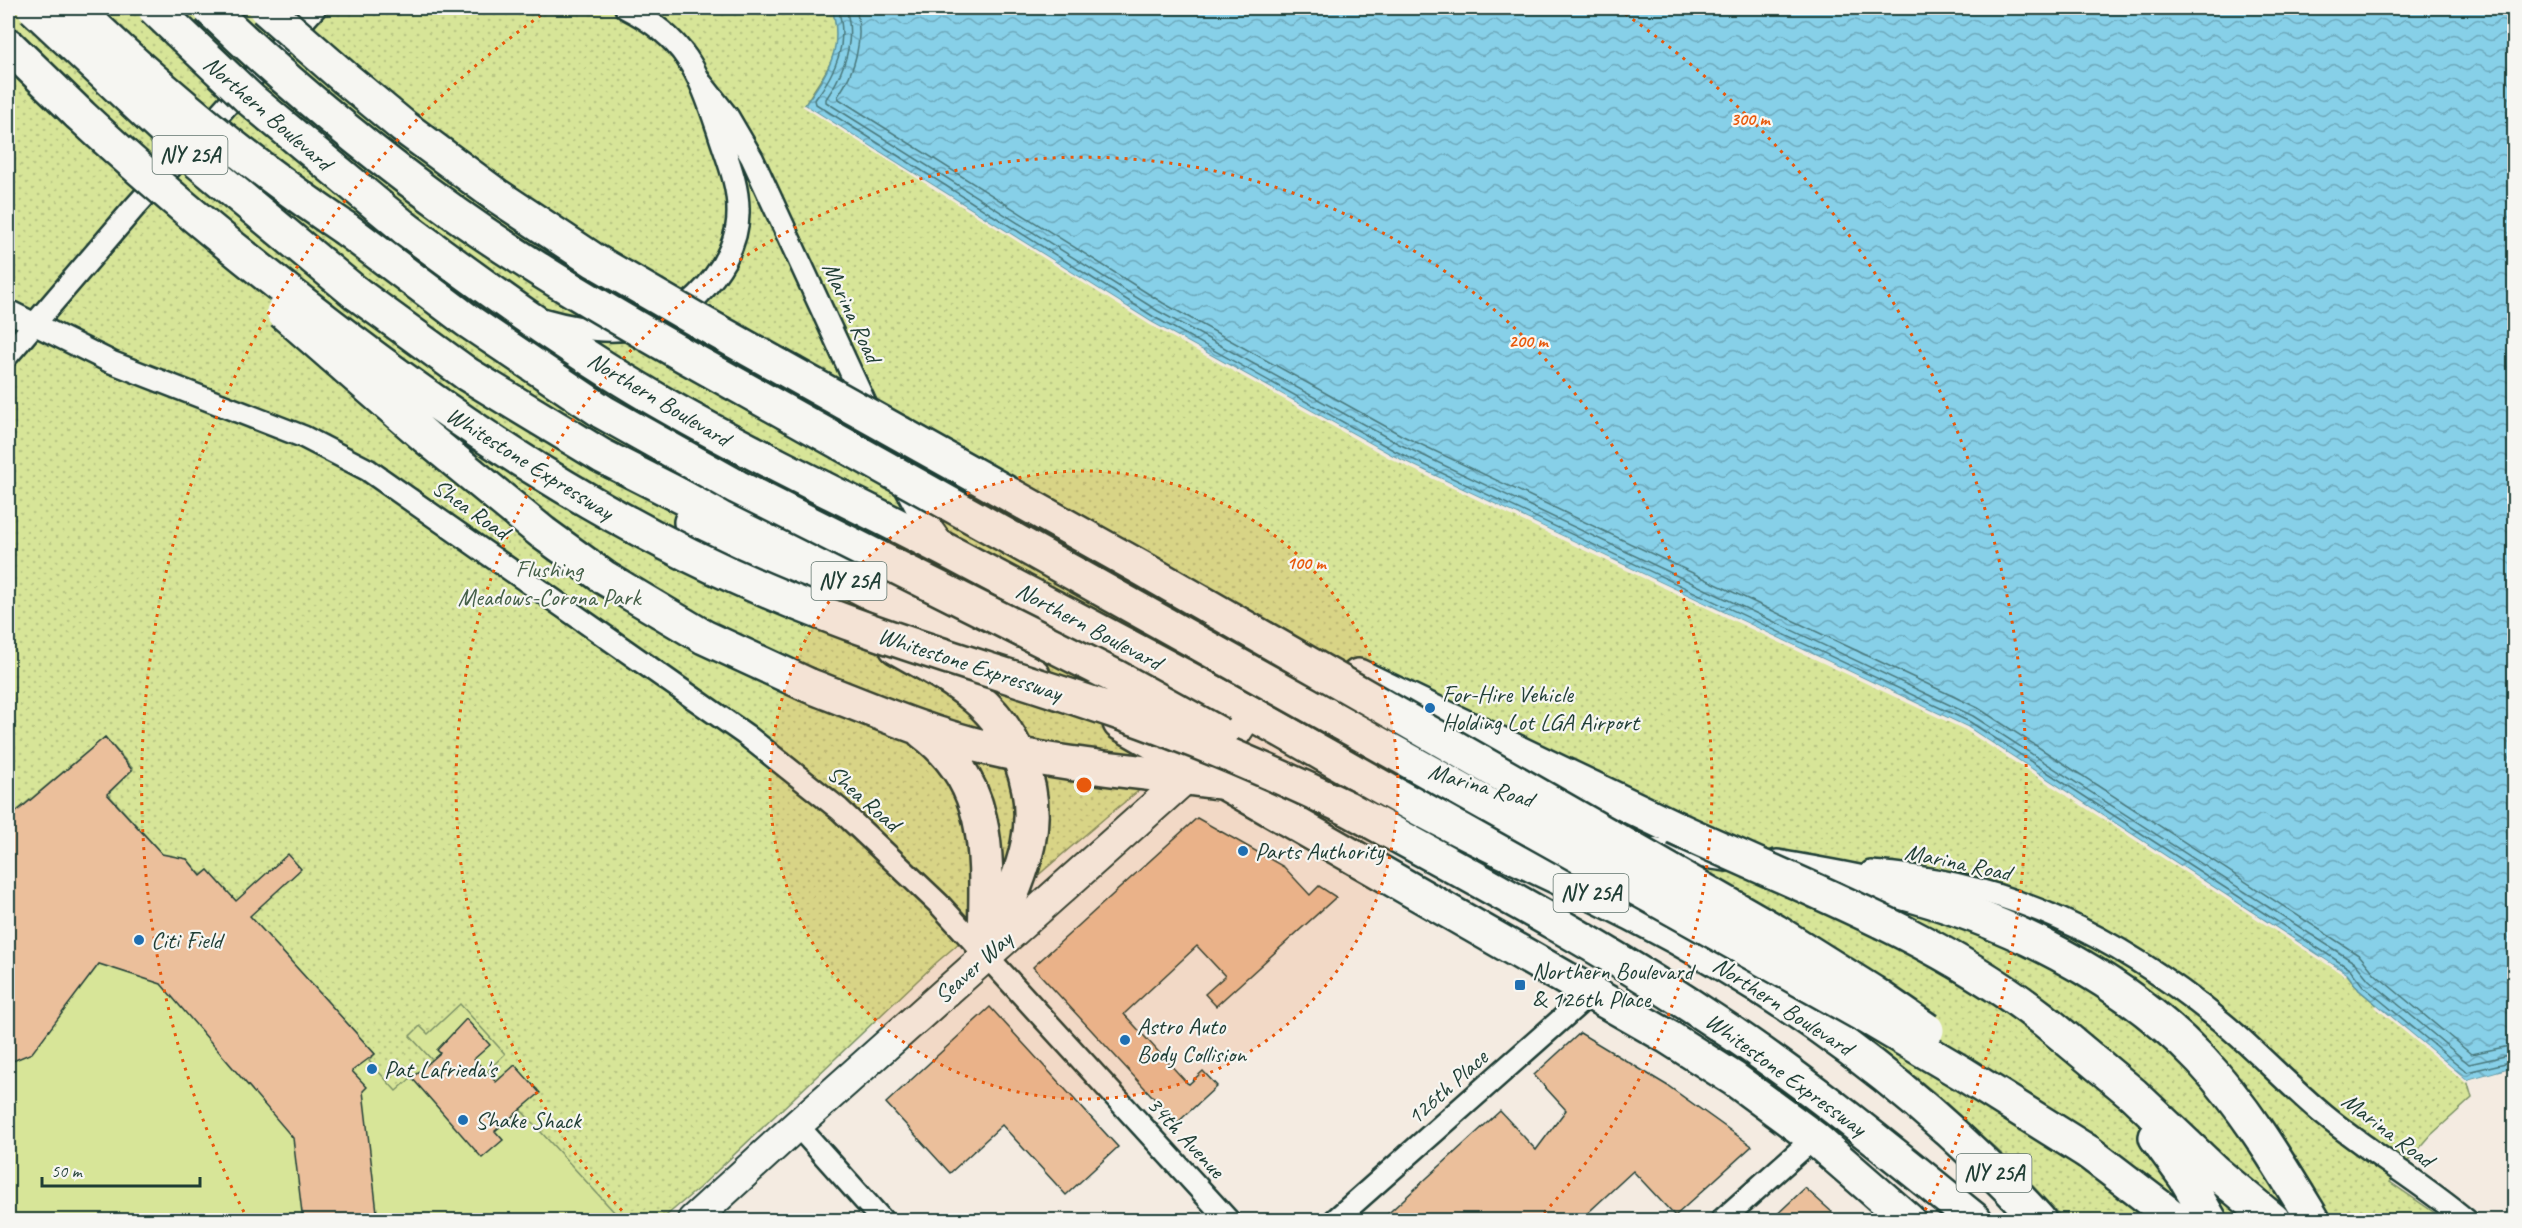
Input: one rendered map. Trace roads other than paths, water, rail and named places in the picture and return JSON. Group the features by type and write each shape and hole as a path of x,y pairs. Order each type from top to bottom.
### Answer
{"main road":[{"name":"NY 25A","path":"34,8 197,161 356,293 500,395 628,470 978,646 1636,1017 1718,1069 1814,1138 1908,1221"},
{"path":"75,8 193,115 284,186 500,343 636,432 765,501 1158,699 1347,808"},
{"path":"101,8 202,106 346,229"},
{"name":"Northern Boulevard","path":"154,8 251,100 405,228 517,310 616,376 698,423 960,558 1245,710 1471,836 1655,926 1731,970 1796,1011 1859,1055 1920,1104 1976,1155 2039,1221"},
{"path":"209,8 272,66 364,144 457,215 553,279 687,357 1882,1026 1995,1093 2088,1152"},
{"path":"266,8 337,72 404,127 562,240 697,320 1143,570 1765,925 1907,1015 2177,1221"},
{"name":"Whitestone Expressway","path":"8,45 80,114 199,220 404,380 528,466 629,525 705,563 800,605 903,643 1122,713 1246,763 1347,808 1541,914 1666,990 1773,1061 1975,1221"},
{"path":"80,114 309,336 434,443 543,532 605,578 669,618 737,654 808,685 968,743 1018,754 1205,776"},
{"path":"500,395 746,558 962,686 990,711 1018,754 1030,789 1031,817 1029,842 1020,871 986,955"},
{"path":"1143,570 1452,723 1920,941 1983,976 2043,1019 2133,1094 2214,1171 2273,1221"},
{"name":"Seaver Way","path":"693,1221 986,955 1205,776 1238,731 1244,720 1245,710"},
{"path":"912,724 928,735 957,766 977,804 986,851 986,955"},
{"path":"1770,866 1876,886 1964,912 2086,970 2150,1014 2191,1051 2234,1099 2272,1153 2313,1221"},
{"path":"2043,1019 2097,1072 2157,1138 2185,1177 2210,1221"},
{"path":"1895,1156 1967,1221"}],"street":[{"path":"8,355 133,209 315,8"},
{"name":"Marina Road","path":"626,8 652,22 670,38 689,60 702,84 736,129 765,185 906,489 935,534 960,558"},
{"name":"Marina Road","path":"517,310 565,325 629,330 646,327 670,318 694,301 707,286 734,242 738,212 734,181 702,84"},
{"name":"Shea Road","path":"8,311 111,362 304,437 368,470 778,759 839,809 896,861 986,955"},
{"name":"Marina Road","path":"1346,766 1445,804 1502,820 1645,848 1770,866 1894,874 1963,885 2026,904 2090,932 2147,965 2192,997 2336,1125 2466,1221"},
{"name":"34th Avenue","path":"986,955 1228,1221"},
{"name":"126th Place","path":"1335,1221 1592,992"},
{"path":"797,1125 882,1221"},
{"path":"1722,1221 1814,1138"}],"water":[{"path":"832,8 2514,8 2514,1067 2467,1080 2359,990 2347,974 1967,727 1393,456 1151,322 805,105 821,82 832,60 836,36"}],"place":[{"name":"For-Hire Vehicle Holding Lot LGA Airport","path":"1430,708"},
{"name":"Parts Authority","path":"1243,851"},
{"name":"Citi Field","path":"139,940"},
{"name":"Northern Boulevard & 126th Place","path":"1520,985"},
{"name":"Astro Auto Body Collision","path":"1125,1040"},
{"name":"Pat Lafrieda's","path":"372,1069"},
{"name":"Shake Shack","path":"463,1120"}],"park label":[{"name":"Flushing Meadows-Corona Park","path":"549,583"}]}
